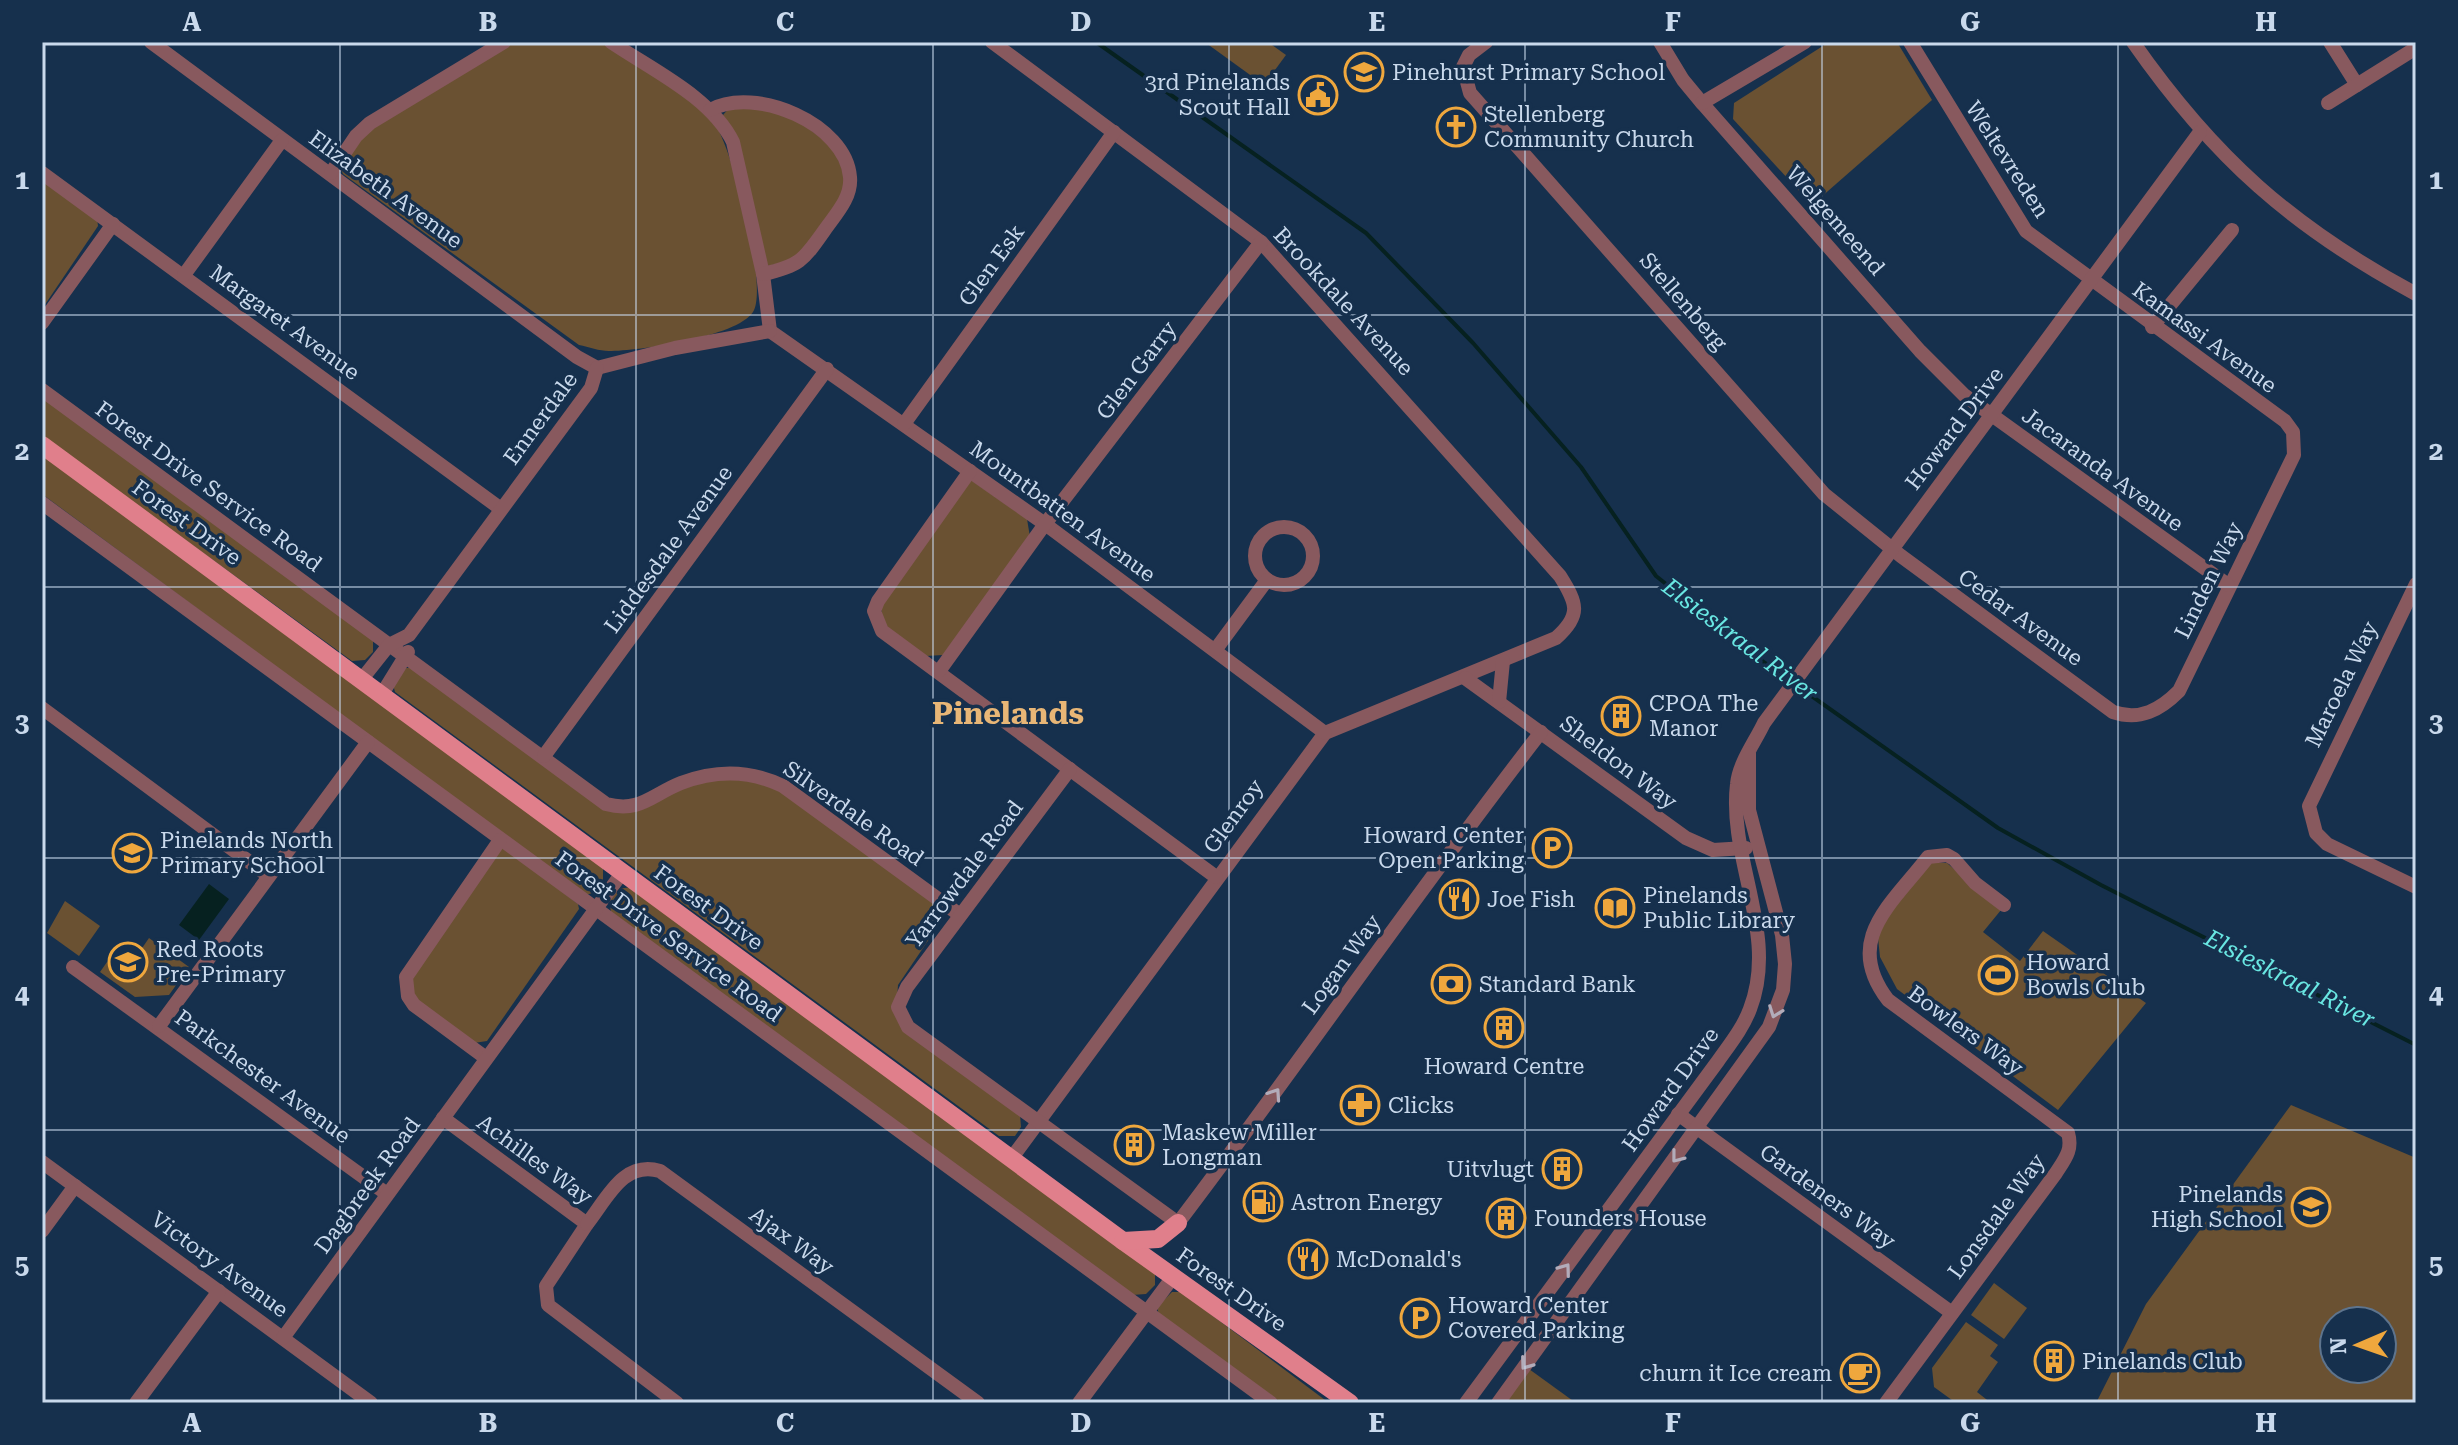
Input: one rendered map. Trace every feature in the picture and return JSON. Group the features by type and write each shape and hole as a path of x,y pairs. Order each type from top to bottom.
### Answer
{"main road":[{"name":"Forest Drive","path":"42,445 1011,1159 1350,1403"},
{"path":"1123,1241 1158,1239 1178,1223"}],"street":[{"path":"331,173 356,136 370,123 504,42"},
{"path":"611,42 710,110 733,142 763,274 770,331"},
{"name":"Brookdale Avenue","path":"992,42 1261,242 1560,576 1571,593 1575,611 1571,625 1556,638 1503,661"},
{"name":"Stellenberg","path":"1486,42 1469,55 1463,67 1464,83 1470,93 1824,494 1891,549"},
{"name":"Welgemeend","path":"1660,42 1683,80 1702,103 1920,351 1991,415"},
{"path":"1702,103 1805,42"},
{"name":"Weltevreden","path":"1910,42 2018,220 2040,244 2090,281"},
{"path":"2133,42 2200,132 2248,180 2306,229 2416,294"},
{"path":"2330,42 2357,85"},
{"name":"Elizabeth Avenue","path":"162,45 282,140 331,173 577,357 597,368"},
{"path":"2328,103 2416,48"},
{"path":"710,110 731,103 769,103 787,108 838,144 847,160 851,180 847,199 803,261 791,268 763,274"},
{"name":"Glen Esk","path":"904,424 1114,132"},
{"name":"Howard Drive","path":"1466,1403 1739,1031 1757,985 1759,933 1740,849 1737,783 1749,753 1775,709 1891,549 2200,132"},
{"path":"184,275 282,140"},
{"name":"Margaret Avenue","path":"42,173 501,509"},
{"path":"42,323 113,224"},
{"path":"2152,327 2232,230"},
{"name":"Glen Garry","path":"940,670 1045,524 1261,242"},
{"name":"Kamassi Avenue","path":"2090,281 2285,421 2293,432"},
{"name":"Mountbatten Avenue","path":"770,331 1045,524 1325,733"},
{"name":"Ennerdale","path":"362,679 389,645 409,635 591,388 597,368 675,348 770,331"},
{"name":"Liddesdale Avenue","path":"544,756 827,369"},
{"name":"Forest Drive Service Road","path":"42,390 606,804 625,809"},
{"name":"Jacaranda Avenue","path":"1991,415 2228,585"},
{"name":"Linden Way","path":"2127,717 2165,705 2179,691 2294,455 2293,432"},
{"path":"970,471 878,601 874,611 882,631 940,670 1216,877"},
{"name":"Forest Drive Service Road","path":"42,503 1271,1403"},
{"path":"1277,527 1301,532 1312,547 1310,569 1291,585 1267,580 1255,562 1259,540 1277,527"},
{"name":"Cedar Avenue","path":"1891,549 2113,712 2127,717"},
{"path":"1216,649 1267,580"},
{"name":"Maroela Way","path":"2416,584 2309,806 2316,833 2327,844 2416,887"},
{"path":"382,694 408,658 409,635"},
{"path":"1325,733 1503,661 1499,702"},
{"name":"Sheldon Way","path":"1465,678 1686,838 1713,850 1758,846"},
{"path":"42,708 267,875"},
{"name":"Logan Way","path":"1178,1223 1239,1146 1464,831 1541,732"},
{"name":"Glenroy","path":"1011,1159 1325,733"},
{"path":"159,1026 267,875 368,742"},
{"name":"Howard Drive","path":"1498,1403 1769,1027 1783,990 1782,935 1749,810 1749,753"},
{"name":"Yarrowdale Road","path":"1037,1123 908,1027 898,1007 900,997 1070,769"},
{"name":"Silverdale Road","path":"625,809 700,777 743,772 759,774 783,786 960,915"},
{"path":"486,1058 414,1005 408,996 406,977 500,840"},
{"name":"Bowlers Way","path":"2004,905 1975,883 1954,859 1947,855 1928,857 1874,924 1868,953 1871,972 1888,1000 2068,1133 2070,1142"},
{"name":"Dagbreek Road","path":"283,1338 622,873"},
{"name":"Parkchester Avenue","path":"73,967 159,1026 387,1194"},
{"name":"Gardeners Way","path":"1678,1114 1952,1313"},
{"name":"Achilles Way","path":"443,1118 587,1224 546,1286 548,1305 677,1403"},
{"path":"1037,1123 1178,1223"},
{"name":"Lonsdale Way","path":"1886,1403 2062,1163 2070,1142"},
{"name":"Victory Avenue","path":"42,1162 364,1401"},
{"name":"Ajax Way","path":"587,1224 625,1175 648,1167 660,1171 978,1403"},
{"path":"42,1231 75,1186"},
{"path":"1079,1403 1173,1277"},
{"path":"136,1403 219,1291"}],"shaded area":[{"path":"573,40 605,43 661,80 713,121 730,157 752,247 757,298 753,312 743,321 708,335 663,345 609,351 579,345 343,174 340,167 354,140 508,42"},
{"path":"1268,42 1286,55 1264,85 1206,43"},
{"path":"1829,42 1897,42 1932,100 1812,205 1733,119 1734,103"},
{"path":"730,107 785,111 832,146 846,177 844,194 801,258 768,266 764,260 723,115"},
{"path":"42,176 97,218 98,226 42,309"},
{"path":"42,396 373,638 373,652 365,660 352,661 42,436"},
{"path":"42,455 603,868 603,883 597,892 585,895 42,494"},
{"path":"971,480 1027,519 1030,537 943,655 926,656 882,623 881,602"},
{"path":"406,668 414,668 613,809 696,776 770,783 937,902 942,920 898,985 896,1014 1020,1114 1021,1127 1015,1136 999,1136 395,692 393,684"},
{"path":"505,848 578,904 579,909 487,1041 474,1043 408,993 407,985 495,849"},
{"name":"Howard Bowls Club","path":"1928,862 1947,863 2001,910 1983,932 2020,961 2043,931 2146,1003 2058,1110 1897,989 1880,957 1877,928"},
{"path":"209,884 229,899 199,940 179,925"},
{"path":"632,887 1155,1271 1155,1285 1146,1294 1132,1295 611,912 609,899 617,889"},
{"path":"65,901 100,926 79,956 47,933"},
{"path":"149,938 189,967 169,995 135,997 100,972 107,962 131,980 145,960 138,954"},
{"name":"Pinelands High School","path":"2291,1105 2416,1158 2416,1403 2096,1403 2146,1304"},
{"path":"1994,1283 2027,1308 2004,1339 1971,1315"},
{"path":"1172,1292 1181,1292 1329,1403 1282,1403 1159,1315 1157,1307"},
{"path":"1966,1322 1998,1345 1990,1356 1998,1362 1977,1392 1991,1403 1956,1403 1934,1387 1932,1368"},
{"path":"1529,1369 1576,1403 1505,1403"}],"waterway":[{"name":"Elsieskraal River","path":"1096,42 1366,233 1473,343 1581,467 1656,576 1765,663 1998,828 2101,885 2416,1045"}],"place":[{"name":"Pinehurst Primary School","path":"1364,72"},
{"name":"3rd Pinelands Scout Hall","path":"1318,95"},
{"name":"Stellenberg Community Church","path":"1456,127"},
{"name":"CPOA The Manor","path":"1621,716"},
{"name":"Howard Center Open Parking","path":"1552,848"},
{"name":"Pinelands North Primary School","path":"132,853"},
{"name":"Joe Fish","path":"1459,899"},
{"name":"Pinelands Public Library","path":"1615,908"},
{"name":"Red Roots Pre-Primary","path":"128,962"},
{"name":"Howard Bowls Club","path":"1998,975"},
{"name":"Standard Bank","path":"1451,984"},
{"name":"Howard Centre","path":"1504,1028"},
{"name":"Clicks","path":"1360,1105"},
{"name":"Maskew Miller Longman","path":"1134,1145"},
{"name":"Uitvlugt","path":"1562,1169"},
{"name":"Astron Energy","path":"1263,1202"},
{"name":"Pinelands High School","path":"2311,1207"},
{"name":"Founders House","path":"1506,1218"},
{"name":"McDonald's","path":"1308,1259"},
{"name":"Howard Center Covered Parking","path":"1420,1318"},
{"name":"Pinelands Club","path":"2054,1361"},
{"name":"churn it Ice cream","path":"1860,1373"}],"district":[{"name":"Pinelands","path":"1008,714"}]}
